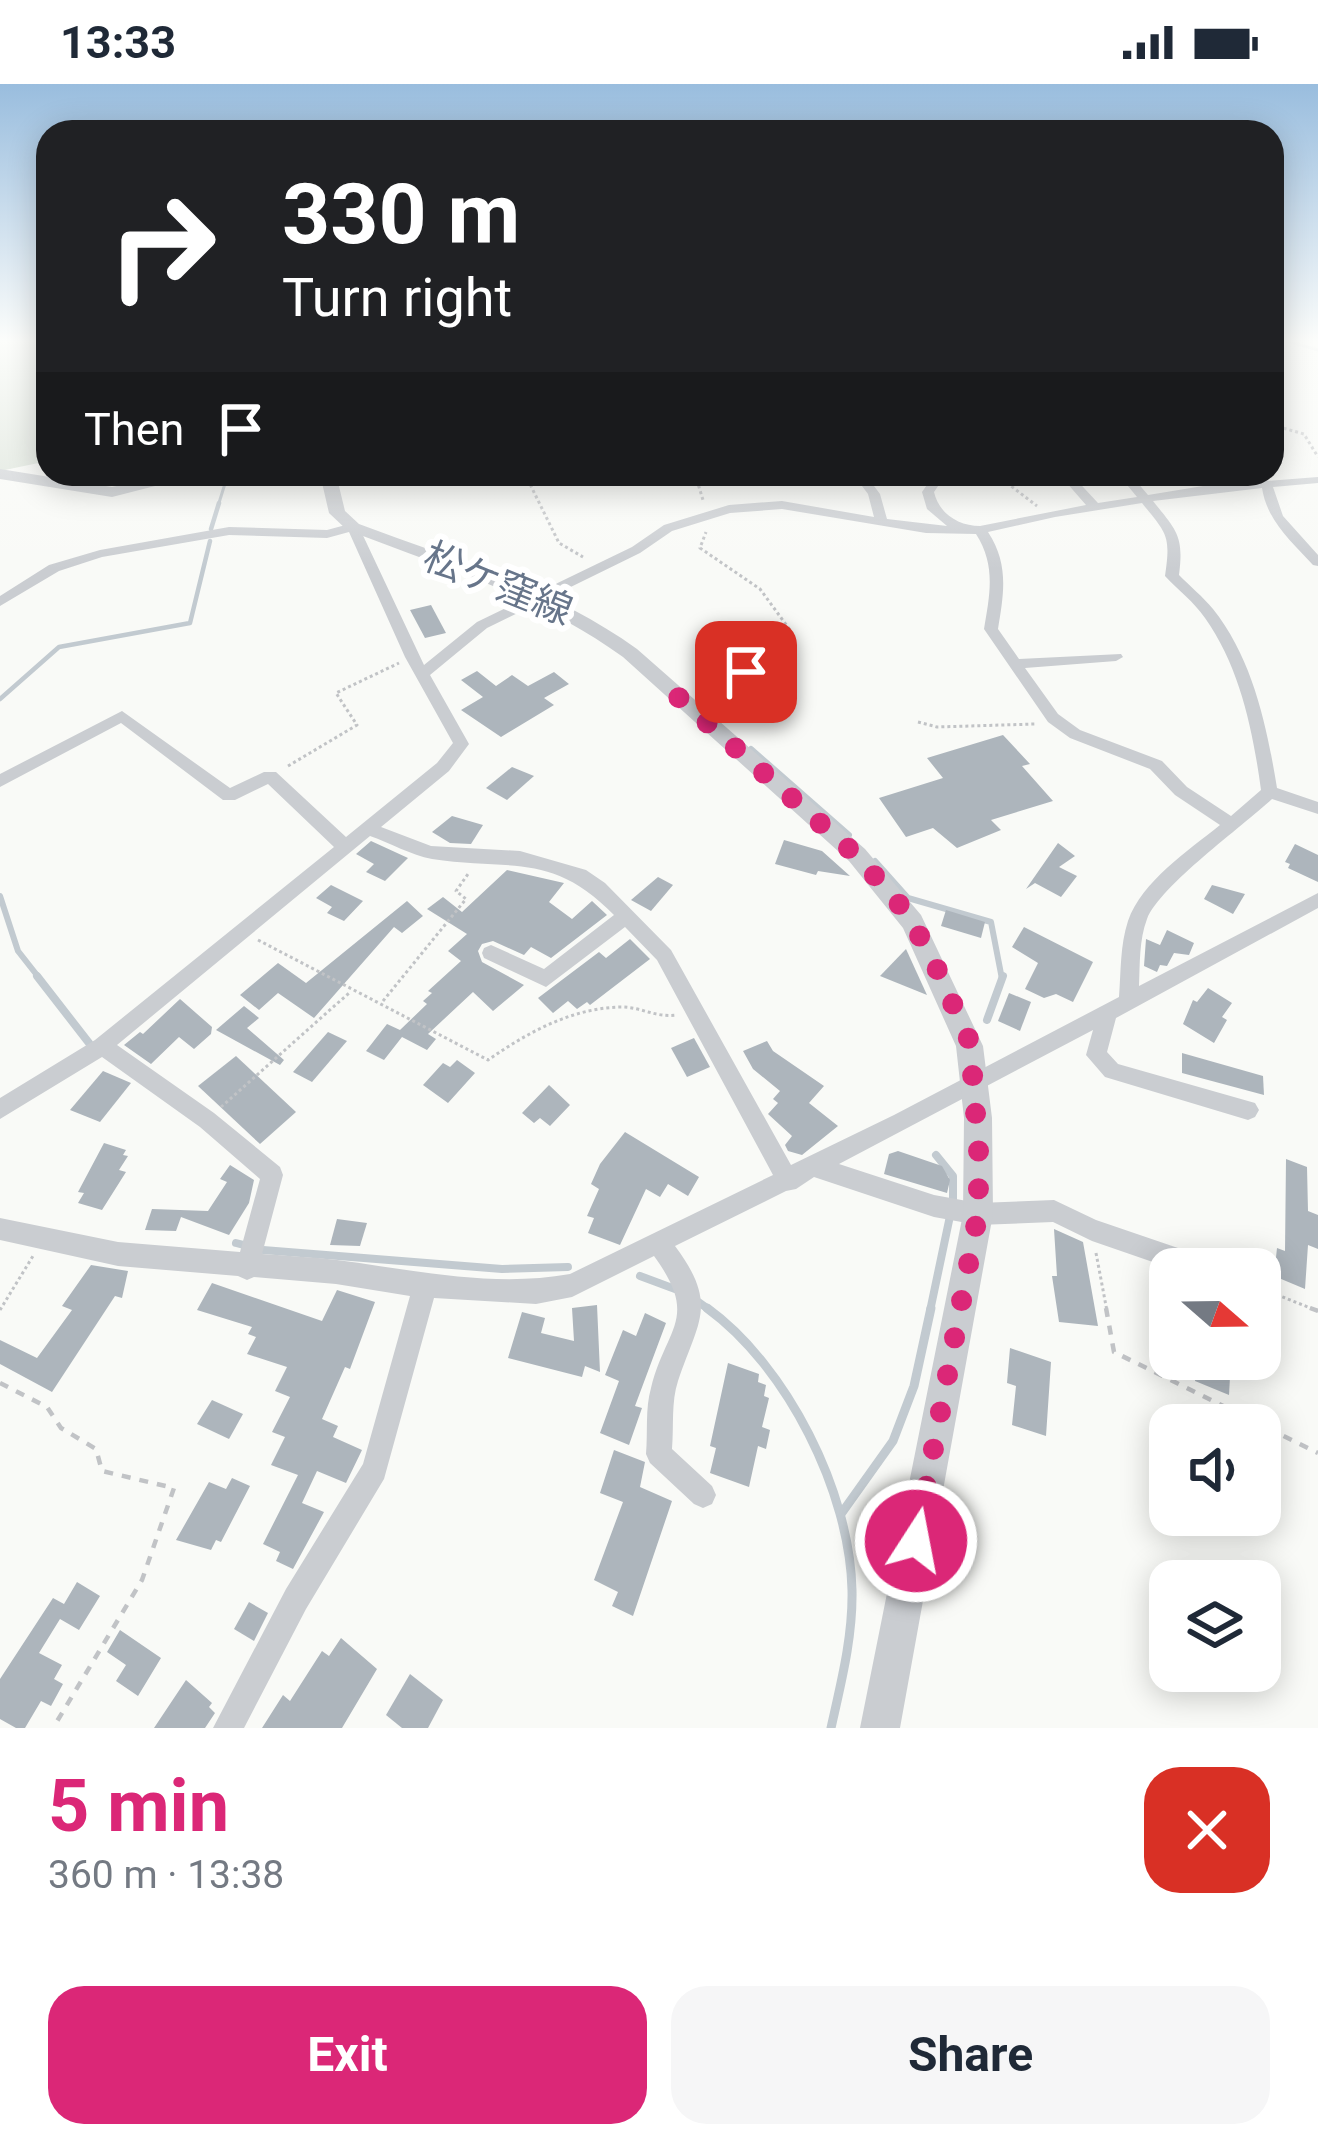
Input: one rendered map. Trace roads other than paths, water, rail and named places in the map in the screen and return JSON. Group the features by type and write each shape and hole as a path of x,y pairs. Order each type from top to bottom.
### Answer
{"street":[{"path":"0,474 36,479"},
{"path":"1284,483 1318,480"},
{"path":"79,486 112,491 136,486"},
{"path":"0,1109 95,1051 245,933 443,767 461,744 412,657 353,527 337,513 331,486"},
{"path":"868,486 880,520"},
{"path":"931,486 931,506 959,529"},
{"path":"1076,486 1095,507"},
{"path":"1133,486 1172,532 1176,547 1172,576 1208,610 1228,642 1260,729 1269,792"},
{"path":"421,675 482,625 668,528 709,514 782,505 980,530 1212,486"},
{"path":"1267,486 1267,501 1318,562"},
{"path":"0,602 54,568 100,554 229,531 327,534 353,527"},
{"name":"松ケ窪線","path":"353,527 544,596 591,622 856,855 897,901 928,949 963,1025 970,1042 973,1085 880,1728"},
{"path":"980,530 997,552 1000,572 991,629 1061,724 1156,765 1180,791 1232,826"},
{"path":"1016,664 1116,656"},
{"path":"0,781 122,716 229,796 270,776 346,847"},
{"path":"1269,792 1318,808"},
{"path":"1129,1000 1135,932 1150,894 1269,792"},
{"path":"368,828 430,852 482,852 580,875 664,955 788,1181"},
{"path":"0,1229 118,1254 249,1262 425,1286 536,1292 572,1285 816,1167 1318,900"},
{"path":"491,952 546,979 627,915"},
{"path":"1107,1014 1096,1055 1112,1071 1247,1110"},
{"path":"95,1051 207,1120 272,1175 249,1262"},
{"path":"816,1167 956,1210 1054,1210 1092,1230 1149,1249"},
{"path":"660,1245 690,1292 689,1331 666,1378 659,1454 703,1495"},
{"path":"228,1728 296,1599 375,1470 425,1286"}],"waterway":[{"path":"218,506 224,486"},
{"path":"211,529 219,503"},
{"path":"0,699 59,647 190,623 210,541"},
{"path":"751,749 849,835"},
{"path":"875,861 908,898 991,922 1002,979"},
{"path":"0,896 18,951 40,979"},
{"path":"37,976 89,1043"},
{"path":"987,1020 1002,979"},
{"path":"936,1155 953,1176 953,1203"},
{"path":"930,1311 950,1216"},
{"path":"236,1243 263,1250 502,1269 568,1267"},
{"path":"640,1276 675,1289"},
{"path":"697,1301 708,1309"},
{"path":"841,1514 893,1441 914,1386 931,1308"},
{"path":"708,1309 736,1333 788,1397 809,1434 840,1513 852,1608 831,1728"}]}
